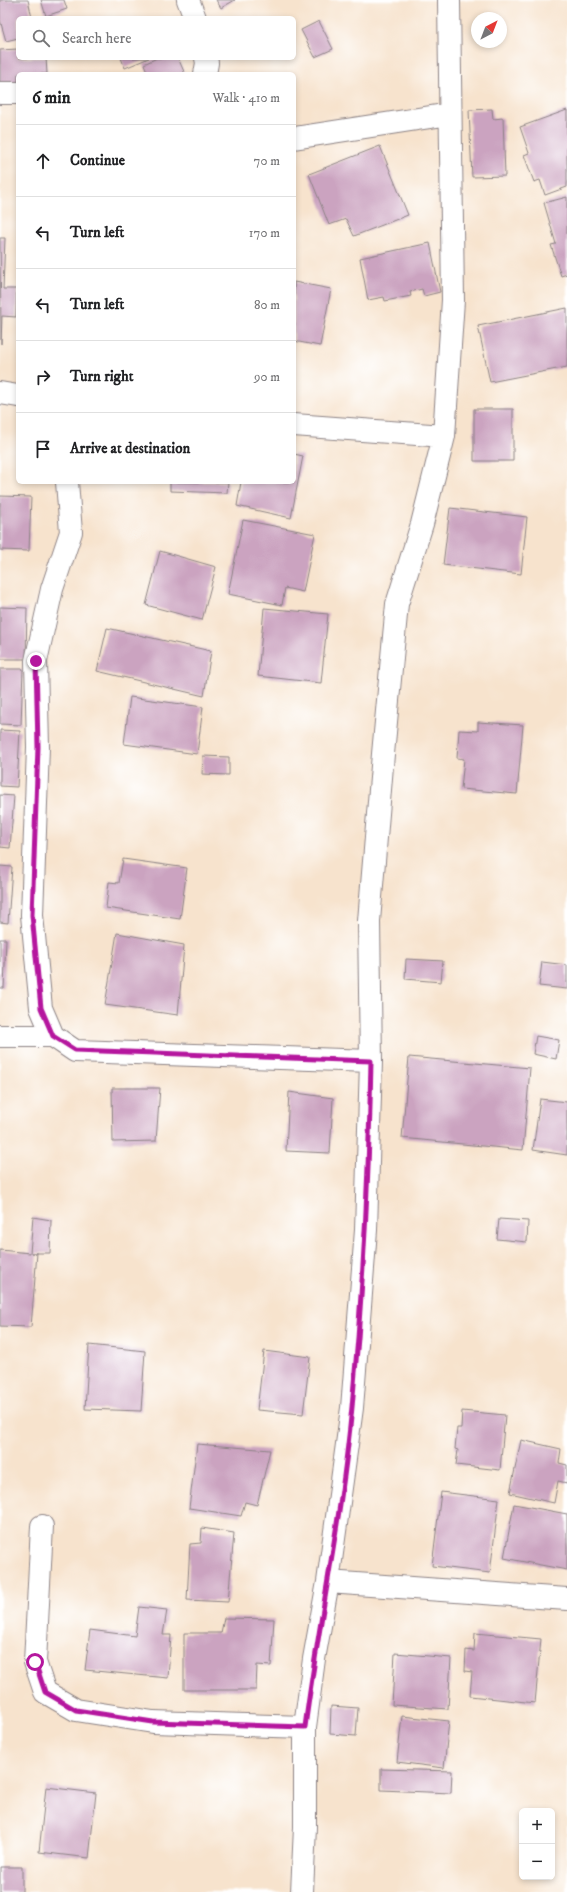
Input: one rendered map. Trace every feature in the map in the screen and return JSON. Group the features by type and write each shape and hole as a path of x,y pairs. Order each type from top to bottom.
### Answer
{"street":[{"path":"188,0 194,16"},
{"path":"302,1892 305,1827 305,1727 314,1659 328,1582 352,1408 366,1230 371,1061 369,921 382,754 397,604 422,524 444,436 453,300 449,0"},
{"path":"205,72 206,60"},
{"path":"0,93 16,93"},
{"path":"296,138 450,114"},
{"path":"0,393 16,396"},
{"path":"296,425 444,436"},
{"path":"53,1036 41,1008 32,915 38,747 36,661 52,589 71,532 67,484"},
{"path":"0,1036 53,1036 75,1050 371,1061"},
{"path":"42,1526 35,1662 45,1692 76,1710 153,1722 305,1727"},
{"path":"328,1582 567,1599"}],"building":[{"path":"0,0 28,0 32,16 16,16 16,38 6,41 0,20"},
{"path":"41,0 64,0 67,9 46,16"},
{"path":"216,0 235,0 221,8"},
{"path":"319,21 333,49 315,57 301,30"},
{"path":"16,49 16,60 46,60 47,72 16,72 16,83 0,84 0,50"},
{"path":"122,60 144,60 125,68"},
{"path":"153,60 179,60 184,72 147,72 144,64"},
{"path":"492,109 493,119 503,118 505,176 472,177 469,110"},
{"path":"567,110 567,187 545,195 540,180 534,182 524,155 529,153 520,127"},
{"path":"380,146 408,215 354,236 346,219 329,225 309,174"},
{"path":"567,197 567,274 561,276 551,245 556,244 544,203"},
{"path":"0,238 5,238 3,289 16,289 16,317 2,316 1,344"},
{"path":"430,243 440,292 424,296 422,289 410,292 411,296 385,301 384,297 368,300 360,258"},
{"path":"296,282 331,289 320,346 296,341"},
{"path":"567,308 567,367 490,382 478,326"},
{"path":"474,409 513,409 513,461 474,461"},
{"path":"296,454 303,456 291,518 237,506 241,484 296,484"},
{"path":"170,484 228,484 227,493 170,491"},
{"path":"0,496 31,497 29,551 0,550"},
{"path":"450,508 527,517 521,574 443,565"},
{"path":"243,520 315,534 303,592 285,588 282,605 228,594"},
{"path":"160,551 216,567 202,620 146,605"},
{"path":"0,607 27,608 26,659 0,659"},
{"path":"264,608 328,614 321,683 258,676"},
{"path":"107,628 211,651 204,696 97,671"},
{"path":"0,669 23,669 21,725 0,724"},
{"path":"130,697 203,707 197,754 124,744"},
{"path":"478,722 523,725 517,794 461,789 464,759 457,758 459,730 478,731"},
{"path":"0,730 20,731 17,787 0,786"},
{"path":"203,756 229,757 229,775 202,774"},
{"path":"0,795 14,796 10,848 0,847"},
{"path":"123,859 187,868 180,919 106,908 109,882 119,883"},
{"path":"0,866 12,867 8,923 0,922"},
{"path":"117,933 184,945 178,1015 105,1005"},
{"path":"0,939 6,939 4,988 0,988"},
{"path":"406,959 443,961 441,982 405,979"},
{"path":"542,962 567,965 567,989 539,986"},
{"path":"536,1036 559,1040 556,1059 533,1054"},
{"path":"409,1057 530,1068 523,1150 402,1138"},
{"path":"112,1088 160,1088 156,1141 113,1142"},
{"path":"289,1092 333,1098 330,1153 286,1151"},
{"path":"540,1099 567,1102 567,1155 533,1150"},
{"path":"33,1217 51,1220 50,1253 37,1253 31,1327 0,1326 0,1250 30,1253"},
{"path":"499,1219 528,1221 527,1242 497,1239"},
{"path":"89,1345 145,1351 141,1411 85,1409"},
{"path":"264,1351 310,1357 303,1414 257,1410"},
{"path":"462,1411 505,1415 500,1470 456,1465 458,1450 455,1449 457,1428 461,1428"},
{"path":"521,1440 561,1449 559,1463 567,1465 567,1483 558,1481 554,1503 510,1493"},
{"path":"197,1444 270,1450 257,1505 245,1502 241,1516 189,1508"},
{"path":"441,1492 499,1499 490,1573 432,1566"},
{"path":"514,1504 567,1514 567,1570 504,1558"},
{"path":"202,1528 234,1533 228,1602 187,1600 190,1544 201,1543"},
{"path":"139,1607 167,1610 163,1635 171,1635 168,1678 85,1670 90,1630 135,1636"},
{"path":"224,1618 274,1619 271,1666 257,1665 256,1690 184,1690 184,1633 221,1633"},
{"path":"475,1633 541,1639 535,1703 470,1696 472,1672 465,1671 466,1650 474,1651"},
{"path":"395,1653 451,1658 448,1709 392,1705"},
{"path":"331,1706 358,1708 356,1736 330,1734"},
{"path":"402,1716 449,1721 444,1768 397,1762"},
{"path":"381,1769 452,1771 451,1793 381,1790"},
{"path":"46,1787 96,1793 89,1858 39,1852"},
{"path":"0,1867 22,1867 22,1892 0,1892"}],"route":[{"path":"35,1662 45,1692 76,1710 153,1722 305,1727 314,1659 328,1582 352,1408 366,1230 371,1061 75,1050 53,1036 41,1008 32,915 38,747 36,661"}]}
